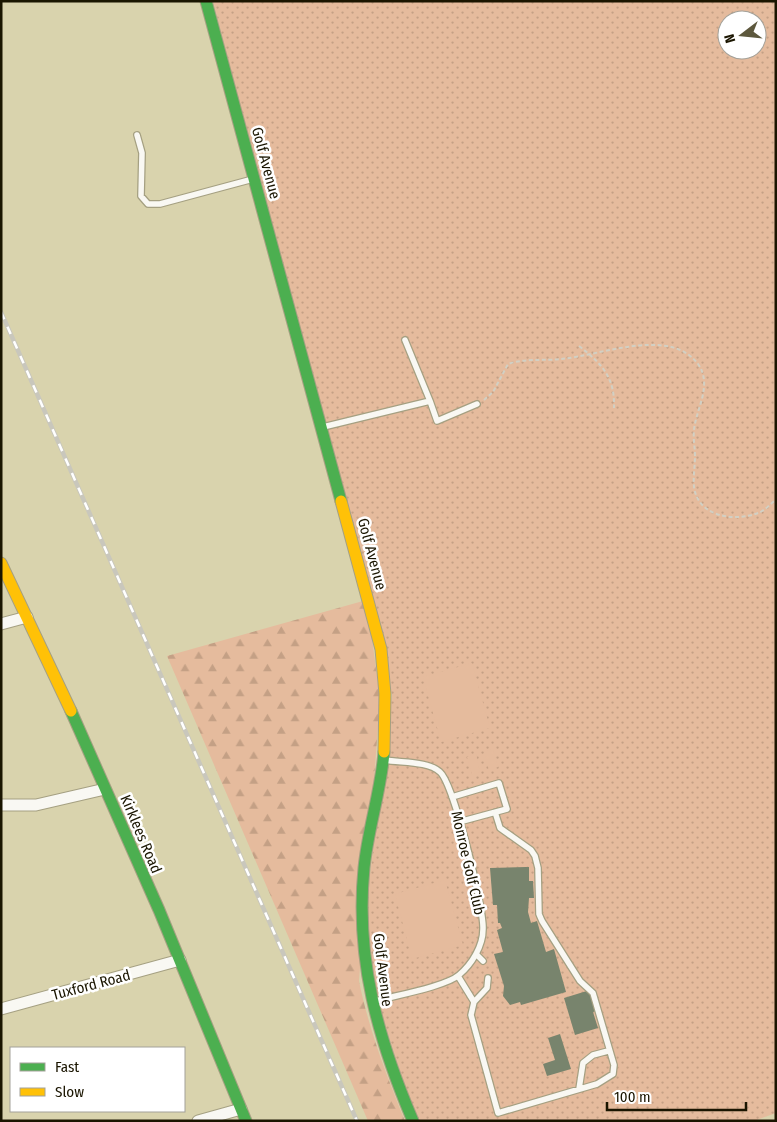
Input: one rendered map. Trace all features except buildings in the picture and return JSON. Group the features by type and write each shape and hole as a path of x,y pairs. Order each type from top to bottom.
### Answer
{"street":[{"name":"Golf Avenue","path":"206,1 381,649 387,699 383,760 362,888 362,947 370,1003 383,1048 413,1121"},
{"name":"Kirklees Road","path":"1,563 106,789 180,960 246,1121"},
{"path":"1,624 27,616"},
{"path":"1,805 36,805 106,789"},
{"name":"Tuxford Road","path":"1,1009 180,960"},
{"path":"198,1121 241,1109"}],"lane":[{"path":"137,135 142,159 141,196 148,204 160,204 255,178"},
{"path":"405,340 437,421 478,404"},
{"path":"322,427 430,401"},
{"name":"Monroe Golf Club","path":"383,760 432,767 442,773 452,797 479,900 483,928 482,941 476,954 458,976"},
{"path":"452,797 499,783 507,809 459,822"},
{"path":"488,978 487,988 474,1002 471,1014 498,1113 597,1084 613,1074 614,1065 608,1050 593,993 580,981 539,914 538,868 535,856 531,850 500,828 495,812"},
{"path":"476,954 483,961"},
{"path":"370,1003 444,982 458,976 474,1002"},
{"path":"579,1089 583,1062 593,1055 608,1050"}],"path":[{"path":"579,346 605,369 614,396 614,408"},
{"path":"478,404 493,392 508,364 517,361 562,359 632,346 674,347 689,355 699,366 704,379 704,392 693,433 694,486 696,495 710,511 734,517 760,512 776,499"}],"green space":[{"path":"213,1 776,1 776,1113 754,1121 419,1121 407,1093 372,984 367,899 392,695"},
{"path":"363,601 371,630 380,700 359,981 379,1052 405,1121 368,1121 167,656"},
{"path":"472,663 490,728 441,742 423,677"},
{"path":"493,749 498,767 489,770 484,752"},
{"path":"476,754 480,772 472,775 467,757"},
{"path":"445,880 463,945 412,959 395,894"}],"railway":[{"path":"1,312 357,1121"}],"traffic: fast":[{"path":"206,1 341,501"},
{"path":"71,711 159,910 246,1121"},
{"path":"384,752 364,868 363,934 366,966 380,1029 389,1060 413,1121"}],"traffic: slow":[{"path":"341,501 381,649 385,694 384,752"},
{"path":"1,563 71,711"}]}
